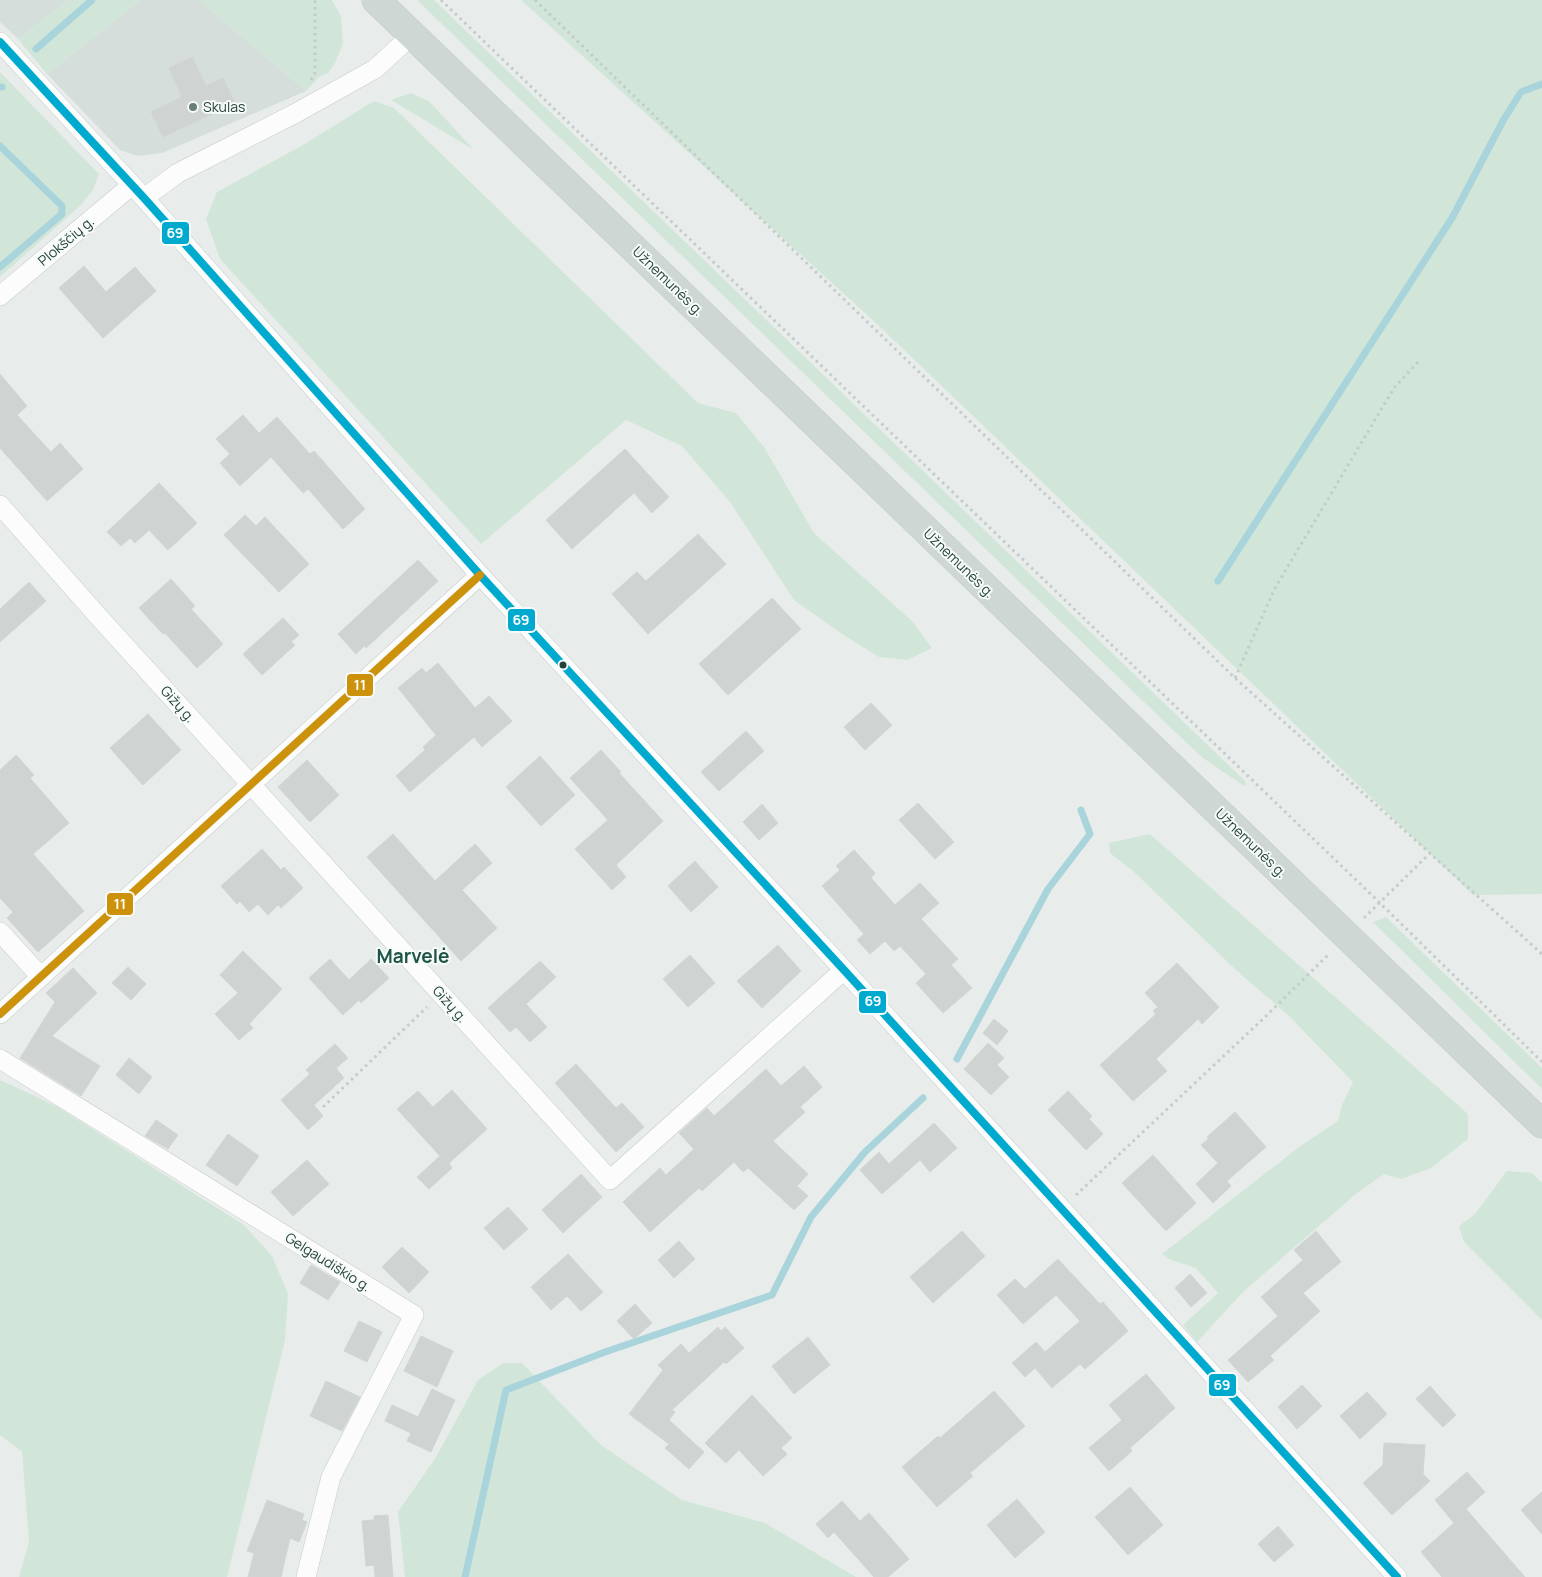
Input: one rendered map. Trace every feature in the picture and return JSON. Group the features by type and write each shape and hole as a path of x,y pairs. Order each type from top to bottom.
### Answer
{"main road":[{"name":"Užnemunės g.","path":"376,0 1542,1124"}],"street":[{"name":"Plokščių g.","path":"0,296 138,192 296,113 374,69 412,35"},
{"path":"0,42 138,192 480,575 844,970 1397,1577"},
{"name":"Gižų g.","path":"0,505 251,785 610,1180 844,970"},
{"path":"0,1014 480,575"},
{"path":"0,932 41,977"},
{"name":"Gelgaudiškio g.","path":"0,1059 414,1315 331,1478 306,1577"}],"path":[{"path":"441,0 1372,895 1542,1062"},
{"path":"535,0 1236,678 1542,954"},
{"path":"296,113 314,73 315,1"},
{"path":"1236,678 1275,588 1394,388 1418,362"},
{"path":"324,1107 440,993"},
{"path":"1061,1209 1264,1018"}],"shaded area":[{"path":"0,0 68,0 18,39 0,22"},
{"path":"141,0 199,0 306,91 162,153 138,156 120,150 47,74"}],"green space":[{"path":"68,0 141,0 47,74 18,39"},
{"path":"199,0 332,0 341,16 343,44 335,63 328,73 319,77 306,91"},
{"path":"417,0 434,0 1245,781 1246,785 1244,786 1203,758 1174,731"},
{"path":"521,0 1542,0 1542,894 1473,895 877,324"},
{"path":"0,72 99,174 93,190 81,205 0,277"},
{"path":"411,93 429,101 474,150 391,100"},
{"path":"374,101 394,108 698,403 736,413 764,447 814,533 912,621 932,648 907,660 879,657 842,634 794,600 730,502 682,446 626,420 481,544 220,259 206,219 217,192 303,145"},
{"path":"1150,834 1468,1114 1468,1139 1431,1168 1401,1179 1384,1174 1357,1193 1243,1292 1197,1342 1183,1325 1218,1293 1196,1268 1171,1260 1162,1254 1299,1147 1338,1121 1342,1105 1353,1082 1288,1015 1236,970 1133,871 1110,853 1109,843"},
{"path":"1386,917 1542,1068 1542,1089 1373,922"},
{"path":"0,1080 56,1106 244,1225 272,1256 288,1294 285,1340 227,1577 19,1577 29,1542 22,1452 0,1435"},
{"path":"1507,1171 1532,1173 1542,1183 1542,1320 1464,1242 1459,1226 1475,1214"},
{"path":"503,1363 522,1363 601,1445 682,1500 765,1523 856,1577 405,1577 398,1512 436,1457 478,1380"}],"building":[{"name":"Skulas","path":"192,57 206,86 223,78 235,103 163,137 151,112 182,97 169,68"},
{"path":"84,266 106,292 135,267 156,291 103,338 59,288"},
{"path":"0,374 27,406 17,415 51,452 60,443 83,469 47,501 0,448"},
{"path":"243,415 259,433 277,417 310,454 314,451 365,509 343,529 308,489 303,493 271,457 240,486 220,463 230,454 216,439"},
{"path":"625,449 669,497 652,513 634,493 572,549 546,520"},
{"path":"159,483 197,523 168,550 149,530 135,543 130,538 121,546 107,532"},
{"path":"245,515 256,526 265,517 309,564 279,592 224,535"},
{"path":"698,534 726,564 648,634 612,594 637,572 646,581"},
{"path":"418,560 438,581 366,648 364,646 356,654 338,634"},
{"path":"171,579 195,606 191,609 223,644 197,668 139,608"},
{"path":"29,582 46,601 0,642 0,609"},
{"path":"772,598 801,629 728,695 699,664"},
{"path":"283,618 299,635 291,642 295,645 262,675 243,654"},
{"path":"438,663 475,708 489,696 512,721 482,747 474,737 410,792 396,776 425,750 423,747 436,735 398,688 422,668 426,673"},
{"path":"871,703 892,725 865,750 844,727"},
{"path":"148,714 181,750 143,785 110,748"},
{"path":"746,731 764,751 719,791 701,772"},
{"path":"601,750 621,772 619,773 663,821 616,865 626,877 612,890 575,849 608,820 570,778"},
{"path":"16,755 34,775 30,778 69,823 33,854 84,911 38,952 7,918 13,912 0,898 0,770"},
{"path":"540,756 575,795 541,826 506,787"},
{"path":"307,760 339,795 310,822 278,787"},
{"path":"918,803 954,842 935,859 899,820"},
{"path":"762,804 778,823 759,840 743,822"},
{"path":"393,834 435,881 475,844 492,863 462,890 497,928 461,961 367,857"},
{"path":"262,849 281,870 284,867 303,888 281,908 278,905 268,915 258,904 249,912 240,901 237,904 221,886"},
{"path":"854,850 875,873 871,878 895,905 920,883 939,903 921,919 958,959 951,965 972,988 943,1013 916,983 926,974 900,946 894,951 885,941 870,954 857,940 864,934 822,886 840,870 836,866"},
{"path":"695,861 718,887 691,912 668,886"},
{"path":"778,945 801,971 762,1008 737,981"},
{"path":"243,951 282,989 249,1024 253,1028 239,1040 215,1014 238,993 220,975"},
{"path":"690,955 715,983 688,1007 663,979"},
{"path":"330,959 349,980 371,959 389,978 361,1003 359,1000 343,1015 309,978"},
{"path":"540,961 556,977 526,1004 547,1027 530,1042 516,1027 510,1032 488,1008"},
{"path":"1177,963 1219,1007 1202,1024 1198,1019 1156,1059 1167,1071 1133,1101 1100,1065 1156,1014 1153,1011 1158,1007 1145,993"},
{"path":"128,967 146,984 131,1000 112,983"},
{"path":"73,968 97,993 52,1036 100,1066 81,1096 20,1058 55,1002 46,993"},
{"path":"994,1019 1008,1031 997,1045 983,1033"},
{"path":"988,1043 1004,1058 997,1065 1009,1077 991,1095 964,1069"},
{"path":"335,1044 348,1058 336,1068 344,1078 314,1105 323,1116 308,1130 281,1100 310,1074 306,1070"},
{"path":"129,1058 152,1077 139,1094 116,1075"},
{"path":"576,1064 616,1108 622,1103 644,1127 616,1152 555,1083"},
{"path":"804,1066 822,1087 800,1107 805,1112 773,1141 808,1174 797,1186 808,1196 794,1210 748,1168 743,1172 734,1162 702,1191 699,1188 650,1232 623,1202 660,1168 666,1175 694,1149 679,1133 707,1108 714,1116 766,1069 781,1086"},
{"path":"452,1090 487,1129 449,1163 452,1168 429,1189 417,1177 440,1156 397,1109 418,1091 433,1107"},
{"path":"1068,1091 1092,1116 1089,1119 1103,1134 1086,1150 1048,1110"},
{"path":"1235,1112 1266,1147 1227,1181 1231,1186 1213,1203 1196,1184 1218,1163 1201,1145 1209,1138 1207,1137"},
{"path":"156,1120 178,1135 168,1149 145,1136"},
{"path":"934,1123 957,1148 930,1172 920,1160 882,1194 860,1170 879,1152 889,1164"},
{"path":"228,1134 259,1156 237,1186 206,1165"},
{"path":"1153,1155 1196,1203 1166,1231 1122,1183"},
{"path":"307,1160 329,1184 293,1216 271,1192"},
{"path":"581,1174 602,1197 563,1233 542,1210"},
{"path":"508,1207 528,1229 504,1250 484,1228"},
{"path":"962,1231 985,1256 933,1303 910,1277"},
{"path":"1316,1231 1341,1262 1303,1293 1320,1311 1270,1356 1274,1360 1248,1382 1228,1360 1278,1316 1261,1297 1303,1260 1294,1250"},
{"path":"679,1241 695,1259 674,1278 658,1260"},
{"path":"402,1247 429,1272 409,1293 382,1267"},
{"path":"568,1254 603,1292 581,1311 567,1296 551,1310 531,1287"},
{"path":"1058,1259 1100,1304 1103,1302 1128,1331 1085,1369 1080,1364 1052,1388 1035,1368 1025,1377 1012,1363 1036,1342 1045,1352 1080,1321 1056,1295 1023,1324 997,1295 1015,1279 1025,1289"},
{"path":"311,1265 340,1282 328,1300 300,1283"},
{"path":"1190,1274 1207,1293 1191,1307 1175,1288"},
{"path":"635,1304 652,1323 634,1339 617,1321"},
{"path":"359,1321 382,1332 367,1362 344,1351"},
{"path":"718,1327 721,1331 725,1327 744,1348 726,1364 724,1362 672,1410 675,1412 669,1420 704,1452 689,1469 665,1448 669,1444 629,1414 663,1370 658,1365 681,1344 689,1353"},
{"path":"421,1336 453,1351 437,1387 404,1371"},
{"path":"808,1337 830,1365 794,1394 772,1366"},
{"path":"1146,1374 1175,1408 1130,1448 1132,1451 1109,1471 1089,1448 1122,1420 1109,1405"},
{"path":"326,1381 360,1397 342,1431 310,1416"},
{"path":"1302,1385 1322,1406 1297,1429 1278,1407"},
{"path":"1430,1386 1456,1415 1443,1427 1416,1399"},
{"path":"432,1389 455,1400 431,1452 407,1441 411,1433 385,1421 392,1405 418,1417"},
{"path":"994,1391 1025,1426 970,1473 973,1476 937,1507 902,1467 938,1436 940,1438"},
{"path":"1367,1392 1387,1414 1360,1439 1340,1416"},
{"path":"752,1395 792,1438 781,1448 787,1454 763,1476 739,1450 726,1463 705,1443"},
{"path":"1384,1443 1425,1445 1423,1474 1430,1481 1392,1515 1363,1483 1383,1465"},
{"path":"1467,1472 1485,1492 1466,1509 1525,1577 1442,1577 1421,1552 1454,1523 1435,1500"},
{"path":"1130,1487 1163,1525 1128,1555 1095,1517"},
{"path":"1542,1492 1542,1534 1521,1510"},
{"path":"1017,1499 1045,1532 1015,1558 987,1525"},
{"path":"267,1500 304,1514 302,1520 307,1522 299,1542 290,1538 281,1577 248,1577 254,1553 247,1551"},
{"path":"842,1501 860,1521 869,1513 909,1559 888,1577 874,1577 834,1532 828,1538 816,1524"},
{"path":"388,1515 393,1577 375,1577 374,1565 366,1566 362,1521 374,1520 374,1516"},
{"path":"1278,1526 1294,1545 1274,1562 1258,1544"}],"waterway":[{"path":"36,49 92,0"},
{"path":"1218,581 1452,218 1504,119 1521,92 1542,84"},
{"path":"0,146 62,206 62,214 0,267"},
{"path":"957,1059 1048,889 1090,834 1081,810"},
{"path":"465,1577 506,1390 605,1352 772,1295 811,1217 865,1152 923,1098"}],"transit line":[{"name":"69","path":"0,42 144,198 480,575 844,970 1397,1577"},
{"name":"11","path":"0,1014 480,575"}],"place":[{"name":"Skulas","path":"193,107"}],"district":[{"name":"Marvelė","path":"413,956"}]}
